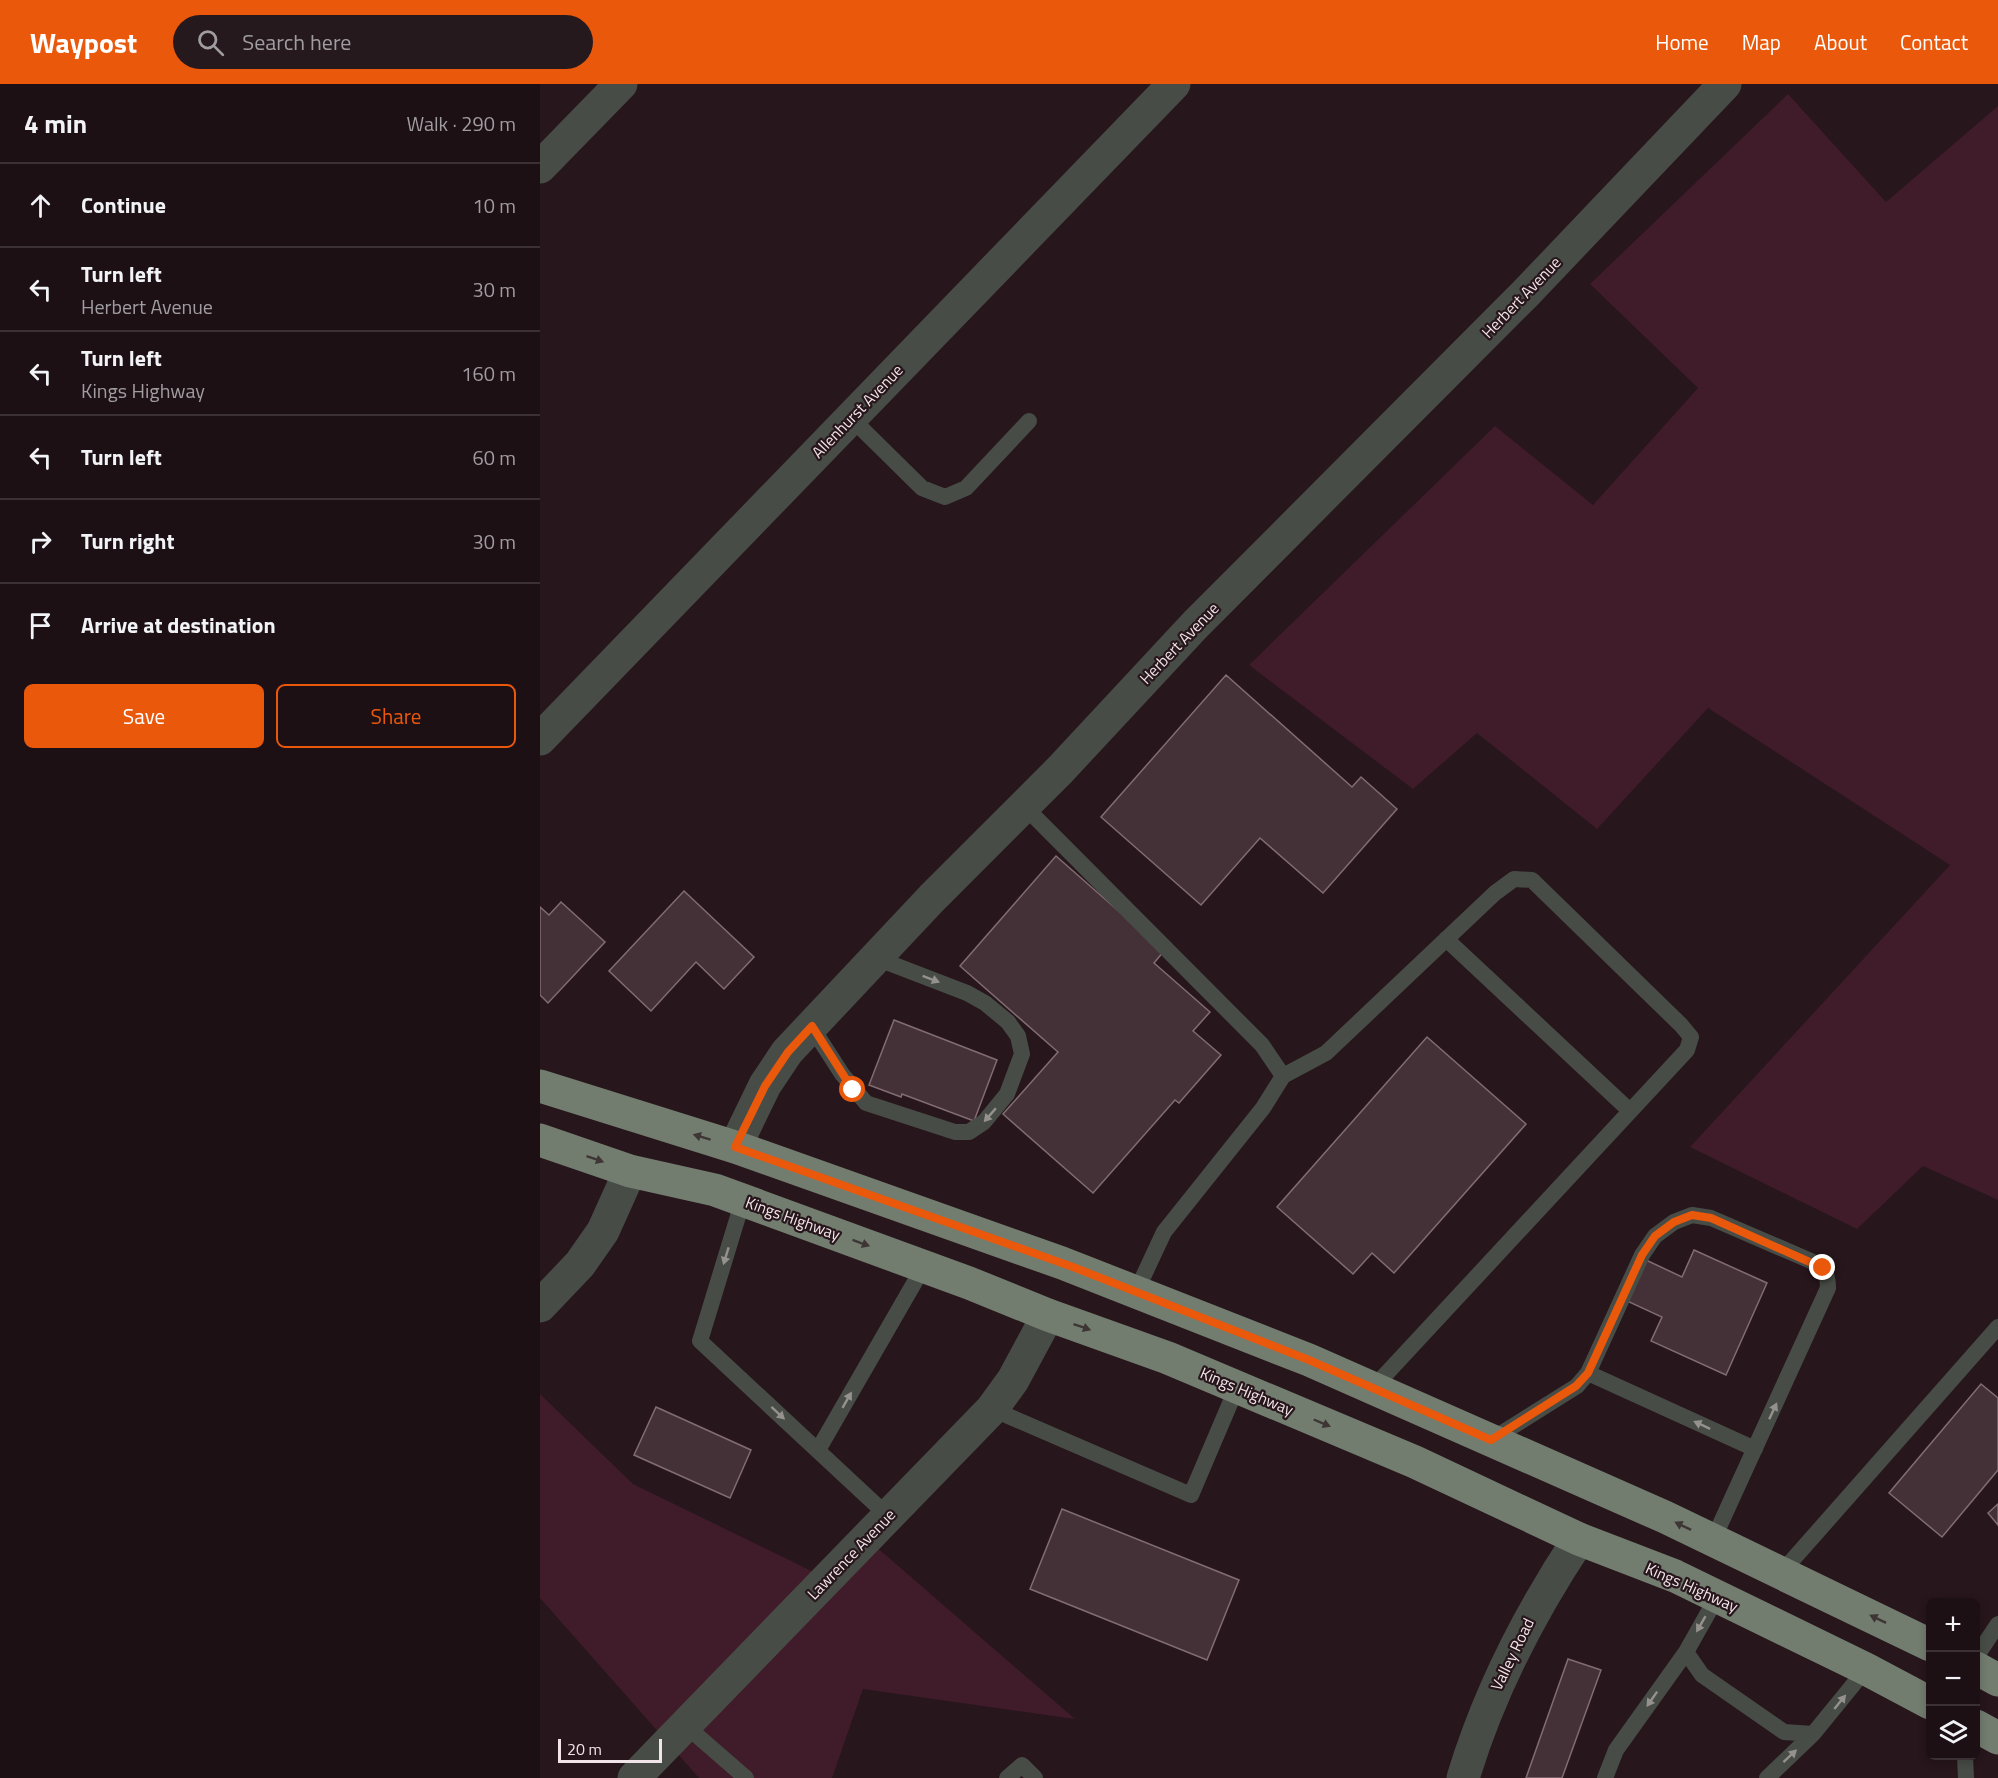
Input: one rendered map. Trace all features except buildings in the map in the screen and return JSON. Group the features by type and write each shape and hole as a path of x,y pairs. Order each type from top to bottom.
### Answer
{"main road":[{"path":"540,1086 735,1147 1062,1263 1309,1360 1713,1540 1926,1643"},
{"name":"Kings Highway","path":"540,1140 630,1171 715,1190 1168,1358 1415,1462 1579,1539 1675,1576 1866,1669 1926,1701"},
{"path":"1980,1670 1998,1680"},
{"path":"1980,1728 1998,1738"}],"street":[{"path":"540,167 621,84"},
{"name":"Allenhurst Avenue","path":"540,739 1174,84"},
{"name":"Herbert Avenue","path":"735,1147 765,1086 788,1052 812,1026 1195,625 1508,311 1725,84"},
{"path":"540,1306 580,1264 603,1231 630,1171"},
{"name":"Lawrence Avenue","path":"635,1777 992,1409 1013,1380 1048,1315"},
{"name":"Valley Road","path":"1463,1778 1489,1703 1508,1660 1553,1578 1579,1539"}],"lane":[{"path":"851,418 922,488 945,497 966,488 1029,421"},
{"path":"1024,806 1262,1045 1282,1076"},
{"path":"1136,1292 1164,1232 1263,1108 1274,1093 1282,1076 1326,1053 1495,893 1514,879 1532,880 1681,1025 1691,1037 1687,1050 1373,1388"},
{"path":"1446,939 1630,1111"},
{"path":"812,1026 842,1074 866,1103 955,1132 969,1132 984,1122 1007,1094 1022,1054 1018,1036 1008,1022 985,1003 967,993 876,958"},
{"path":"743,1200 700,1341 888,1516"},
{"path":"1491,1440 1576,1386 1588,1373 1642,1255 1655,1236 1674,1222 1692,1215 1711,1218 1811,1261 1823,1268 1828,1276 1828,1288 1713,1540"},
{"path":"818,1450 924,1266"},
{"path":"1781,1573 1998,1328"},
{"path":"1588,1373 1755,1449"},
{"path":"992,1409 1191,1495 1237,1387"},
{"path":"1605,1778 1616,1750 1686,1652 1717,1597"},
{"path":"1979,1652 1998,1624"},
{"path":"1686,1652 1702,1675 1784,1732 1813,1734"},
{"path":"1767,1778 1813,1734 1866,1669"},
{"path":"685,1725 746,1778"},
{"path":"1965,1760 1966,1778"},
{"path":"1007,1778 1022,1764 1035,1778"}],"shaded area":[{"path":"1788,94 1886,202 1998,106 1998,1200 1923,1166 1857,1229 1690,1147 1950,865 1708,708 1597,829 1477,733 1413,789 1249,665 1495,426 1593,505 1698,388 1590,284"},
{"path":"540,1394 633,1484 830,1580 866,1538 1075,1719 863,1689 832,1778 699,1778 540,1598"}],"route":[{"path":"853,1090 812,1026 788,1052 765,1086 735,1147 1073,1267 1309,1360 1491,1440 1576,1386 1588,1373 1642,1255 1655,1236 1674,1222 1692,1215 1711,1218 1823,1268"}]}
